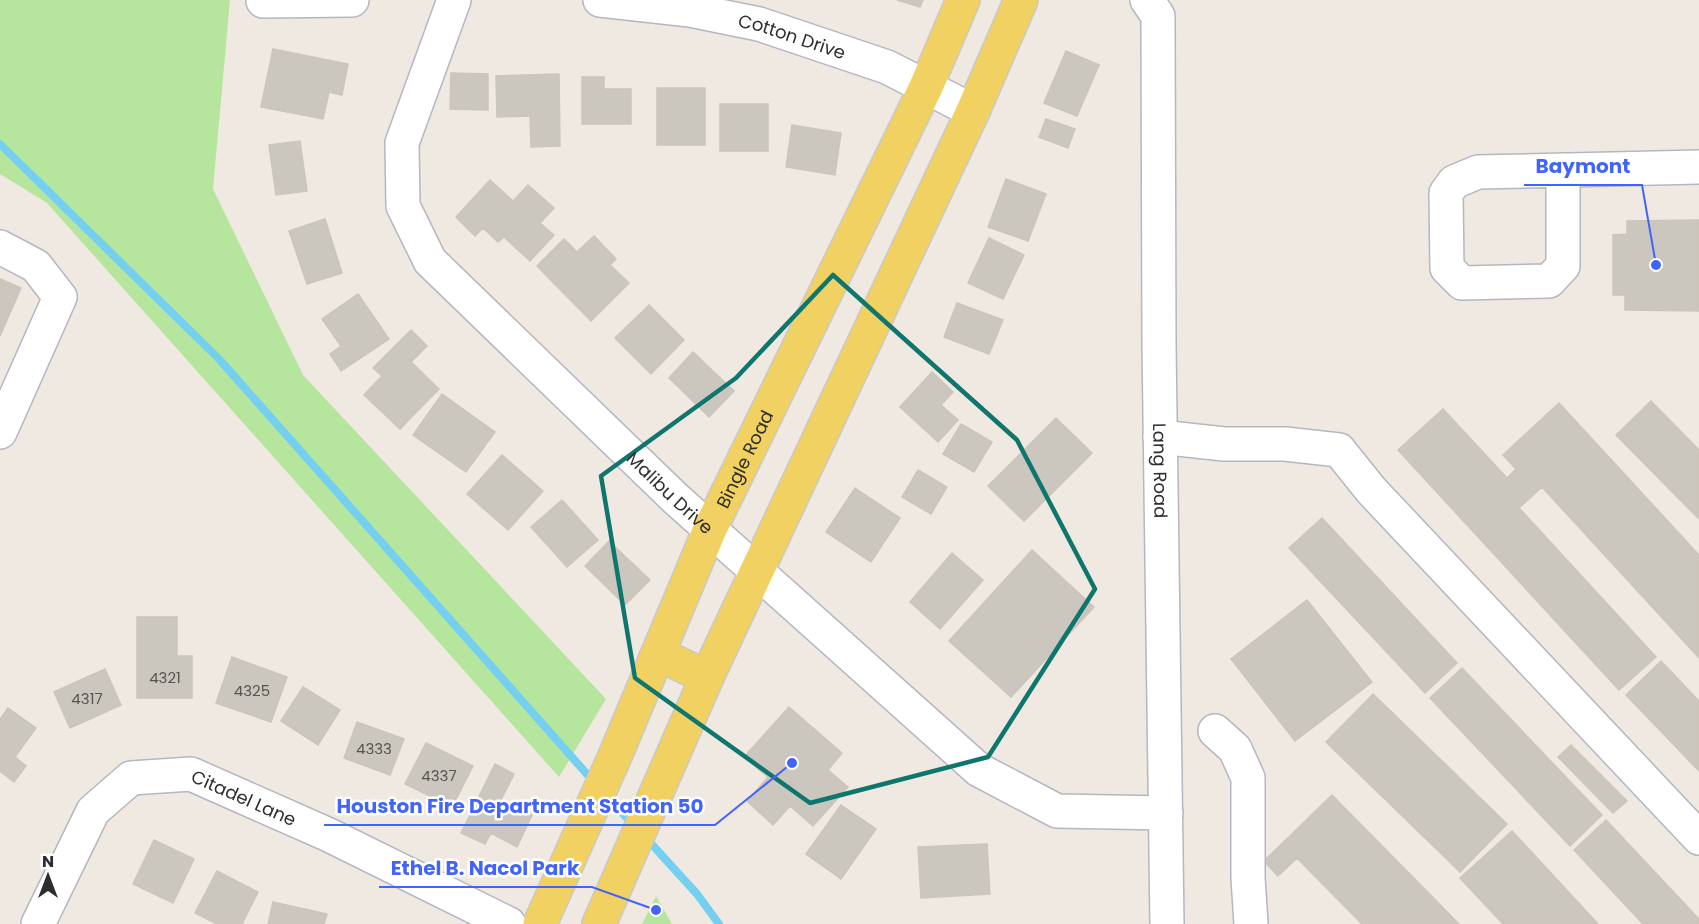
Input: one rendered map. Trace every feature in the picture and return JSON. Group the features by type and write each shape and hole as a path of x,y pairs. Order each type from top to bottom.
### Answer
{"main road":[{"name":"Bingle Road","path":"540,924 615,756 710,529 926,87 963,0"},
{"path":"599,924 707,677 973,111 1021,0"},
{"path":"658,654 707,677"}],"street":[{"path":"263,1 352,0"},
{"name":"Malibu Drive","path":"454,0 402,143 403,206 430,261 566,394 710,529 979,770 1057,811 1166,813"},
{"name":"Cotton Drive","path":"600,0 690,10 759,24 887,67 973,111"},
{"name":"Lang Road","path":"1158,5 1160,437 1167,924"},
{"path":"1563,170 1563,266 1549,281 1462,283 1447,268 1446,193 1454,182 1478,172 1563,170 1699,167"},
{"path":"0,247 36,266 60,297 0,432"},
{"path":"1160,437 1224,444 1285,444 1339,450 1371,490 1699,837"},
{"path":"1215,731 1235,748 1248,778 1248,878 1251,924"},
{"name":"Citadel Lane","path":"38,924 93,811 131,778 191,774 329,835 509,924"}],"highlighted area":[{"path":"833,275 1017,440 1095,589 988,757 810,803 635,678 601,476 736,378"}],"green space":[{"path":"0,0 230,0 213,189 303,375 606,699 559,777 47,203 0,174"},
{"path":"656,896 672,924 642,924"}],"building":[{"path":"897,0 923,0 920,7"},
{"path":"273,49 348,64 342,95 329,92 323,119 261,107"},
{"path":"1066,51 1099,65 1077,116 1044,103"},
{"path":"451,73 488,74 488,110 450,109"},
{"path":"559,74 560,146 531,147 530,116 497,117 496,76"},
{"path":"582,77 604,77 604,89 631,89 631,124 582,124"},
{"path":"657,88 705,88 705,145 657,145"},
{"path":"720,104 768,104 768,151 720,151"},
{"path":"1046,119 1075,129 1068,148 1039,137"},
{"path":"792,125 841,133 835,175 786,167"},
{"path":"300,141 307,191 276,195 269,145"},
{"path":"1006,179 1046,194 1028,241 988,227"},
{"path":"490,180 513,201 528,185 554,208 540,223 554,235 530,261 504,237 498,242 483,228 475,236 456,217"},
{"path":"325,219 342,273 307,284 289,231"},
{"path":"1699,220 1699,311 1625,310 1625,295 1613,295 1613,235 1627,234 1627,221"},
{"path":"594,236 616,259 610,265 629,283 591,321 537,266 564,239 577,252"},
{"path":"989,238 1024,255 1003,299 968,283"},
{"path":"0,279 21,288 0,336"},
{"path":"358,294 389,339 341,371 330,354 341,346 322,319"},
{"path":"957,303 1003,320 989,354 944,337"},
{"path":"649,305 684,340 651,374 615,338"},
{"path":"411,330 427,346 411,362 439,389 400,429 364,395 382,376 373,368"},
{"path":"693,352 734,391 709,417 669,378"},
{"path":"932,372 953,392 941,405 958,420 938,442 900,407"},
{"path":"442,394 495,432 466,472 413,435"},
{"path":"1651,401 1699,450 1699,519 1616,435"},
{"path":"1559,403 1699,555 1699,658 1542,487 1519,508 1656,657 1619,690 1398,450 1443,409 1507,478 1516,469 1503,455"},
{"path":"1056,418 1092,453 1024,521 988,486"},
{"path":"961,424 992,442 974,472 943,454"},
{"path":"502,455 543,491 508,530 467,494"},
{"path":"918,470 947,487 931,514 902,497"},
{"path":"855,488 900,518 871,562 826,532"},
{"path":"562,500 598,540 567,567 531,527"},
{"path":"1322,518 1457,663 1425,693 1289,548"},
{"path":"609,541 650,580 625,605 585,566"},
{"path":"1032,550 1094,607 1011,697 949,641"},
{"path":"952,553 983,580 940,629 910,602"},
{"path":"1307,600 1372,682 1295,741 1231,659"},
{"path":"137,617 177,617 177,656 192,656 192,698 137,698"},
{"path":"232,657 287,677 271,722 216,703"},
{"path":"1661,661 1699,701 1699,771 1626,695"},
{"path":"1462,668 1602,815 1570,846 1430,698"},
{"path":"105,669 121,705 70,728 54,692"},
{"path":"303,687 340,710 318,745 281,721"},
{"path":"1373,694 1507,824 1460,872 1326,742"},
{"path":"789,707 842,753 828,770 848,787 813,826 790,806 773,825 747,801 768,777 744,757"},
{"path":"8,708 36,728 15,757 26,766 14,782 0,771 0,719"},
{"path":"357,722 404,739 390,775 344,758"},
{"path":"426,743 473,766 452,807 405,784"},
{"path":"1571,745 1627,801 1613,813 1558,757"},
{"path":"495,764 514,774 501,800 532,815 517,847 491,833 485,844 461,833"},
{"path":"1332,795 1459,924 1362,924 1297,858 1278,876 1264,861"},
{"path":"841,805 876,829 841,879 806,854"},
{"path":"1606,820 1699,919 1699,924 1643,924 1574,850"},
{"path":"1512,831 1598,924 1503,924 1460,878"},
{"path":"154,840 194,859 173,903 133,884"},
{"path":"987,844 990,894 921,898 918,847"},
{"path":"217,871 258,892 242,924 217,924 195,913"},
{"path":"273,902 327,914 324,924 268,924"}],"waterway":[{"path":"0,144 219,359 594,782"},
{"path":"605,794 635,827"},
{"path":"646,838 697,894 719,924"}],"place":[{"name":"Baymont","path":"1656,265"},
{"name":"Houston Fire Department Station 50","path":"792,763"},
{"name":"Ethel B. Nacol Park","path":"656,910"}]}
